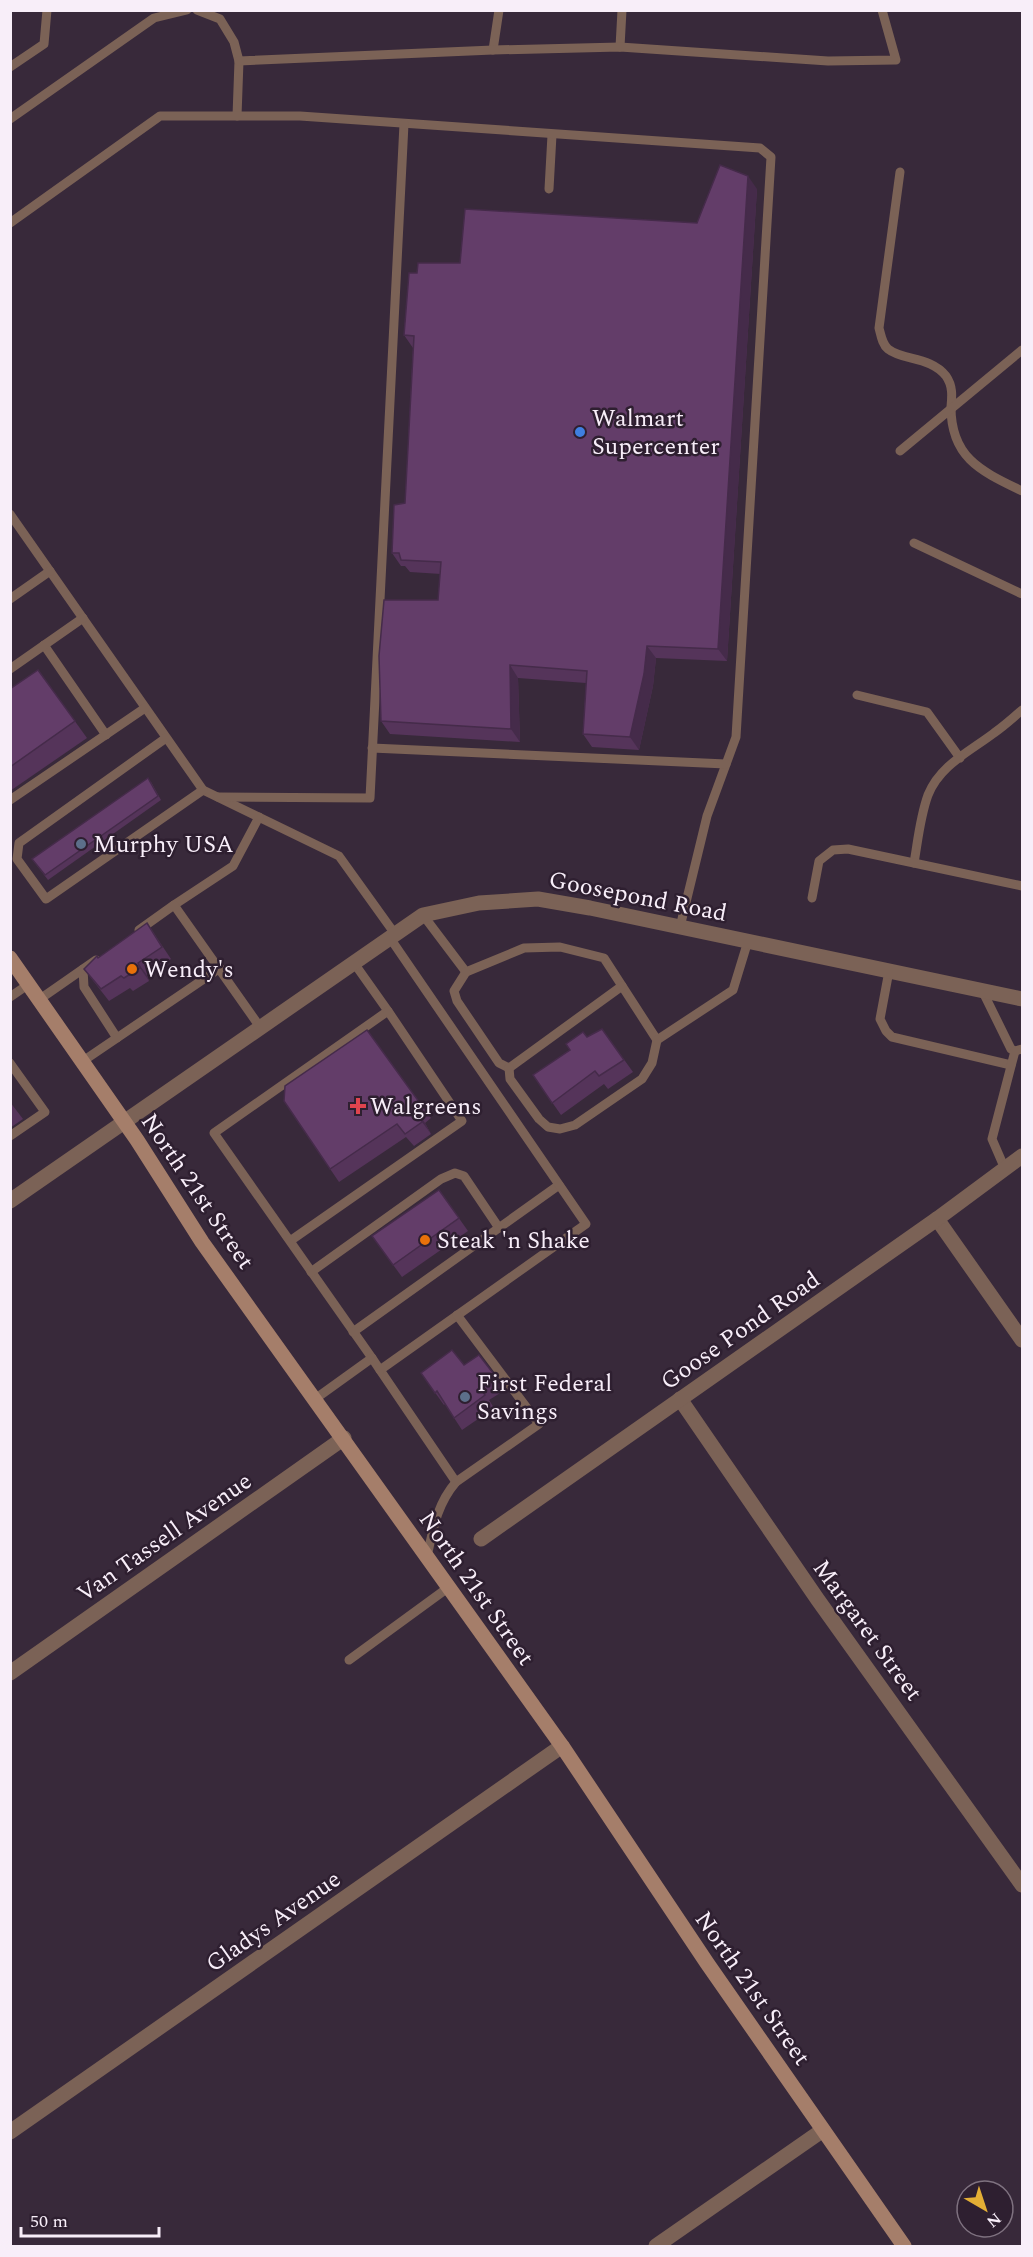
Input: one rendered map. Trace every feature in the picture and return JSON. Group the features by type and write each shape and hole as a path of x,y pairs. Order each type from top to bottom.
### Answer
{"main road":[{"name":"North 21st Street","path":"10,958 83,1061 202,1242 562,1746 701,1953 904,2247"}],"street":[{"name":"Goosepond Road","path":"10,1201 423,915 479,903 538,899 1023,999"},
{"name":"Goose Pond Road","path":"481,1539 937,1219 1023,1156"},
{"path":"937,1219 1023,1340"},
{"name":"Margaret Street","path":"680,1399 818,1600 1023,1885"},
{"name":"Van Tassell Avenue","path":"10,1673 344,1438"},
{"name":"Gladys Avenue","path":"10,2132 562,1746"},
{"path":"656,2247 824,2130"}],"lane":[{"path":"10,67 44,44 47,10"},
{"path":"10,119 154,14 187,10"},
{"path":"197,10 220,20 234,42 239,61 237,116"},
{"path":"493,50 500,10"},
{"path":"620,47 622,10"},
{"path":"239,61 620,47 828,61 896,60 882,10"},
{"path":"10,223 160,116 300,116 760,148 771,157 736,737 707,816 680,927"},
{"path":"218,797 370,798 404,124"},
{"path":"549,189 552,135"},
{"path":"900,172 879,328 883,343 889,350 928,363 946,376 952,389 953,432 959,447 968,459 987,474 1023,491"},
{"path":"900,451 1023,350"},
{"path":"10,514 202,790 339,856 586,1224 380,1370"},
{"path":"914,543 1022,592"},
{"path":"10,598 50,571"},
{"path":"10,669 83,618"},
{"path":"44,645 106,735"},
{"path":"857,695 927,712 960,758"},
{"path":"10,800 145,708"},
{"path":"914,863 922,814 929,794 946,768 1023,710"},
{"path":"166,738 19,843 17,859 46,899 202,790"},
{"path":"372,748 726,764"},
{"path":"129,937 233,866 259,817"},
{"path":"812,898 819,861 832,849 848,849 1023,886"},
{"path":"174,905 260,1027"},
{"path":"423,915 466,972"},
{"path":"509,1068 510,1079 548,1128 560,1129 575,1125 642,1079 652,1063 657,1040 733,990 748,941"},
{"path":"509,1068 499,1063 457,1000 454,991 466,972 524,948 560,947 604,958 657,1040"},
{"path":"40,999 102,956"},
{"path":"290,1241 462,1121 354,963"},
{"path":"83,1061 220,968"},
{"path":"83,969 84,987 117,1038"},
{"path":"889,971 880,1019 892,1037 1011,1065"},
{"path":"10,997 29,984"},
{"path":"509,1068 622,986"},
{"path":"982,990 1011,1049 1019,1050 1011,1065 992,1139 1005,1169"},
{"path":"388,1011 214,1134 372,1358 456,1482"},
{"path":"10,1063 45,1112 10,1136"},
{"path":"311,1272 441,1179 454,1173 464,1176 499,1228"},
{"path":"353,1332 560,1185"},
{"path":"427,1557 436,1515 445,1494 456,1482 539,1424 457,1315"},
{"path":"315,1399 372,1358"},
{"path":"349,1660 449,1587"}],"building":[{"name":"Walmart Supercenter","path":"720,165 748,176 718,649 647,646 644,674 630,737 583,734 587,671 510,665 511,729 381,721 379,656 384,600 438,600 441,562 401,560 399,553 392,553 394,505 405,503 414,336 404,335 409,273 417,273 418,263 460,263 465,209 697,223"},
{"path":"38,670 75,721 10,767 10,689"},
{"name":"Murphy USA","path":"148,778 158,796 45,875 32,859"},
{"path":"147,923 162,947 138,963 140,968 124,978 121,976 101,989 84,969 97,956 98,958"},
{"path":"602,1029 624,1060 599,1076 595,1071 552,1103 533,1075 570,1050 566,1044 583,1032 587,1037"},
{"name":"Walgreens","path":"367,1030 422,1106 416,1110 422,1122 405,1134 397,1124 330,1169 284,1101 285,1086"},
{"path":"439,1190 459,1218 393,1265 372,1236"},
{"name":"First Federal Savings","path":"452,1350 464,1365 479,1355 496,1377 480,1387 485,1395 454,1418 437,1391 435,1393 421,1373"}],"place":[{"name":"Walmart Supercenter","path":"580,432"},
{"name":"Murphy USA","path":"81,844"},
{"name":"Wendy's","path":"132,969"},
{"name":"Walgreens","path":"358,1106"},
{"name":"Steak 'n Shake","path":"425,1240"},
{"name":"First Federal Savings","path":"465,1397"}]}
